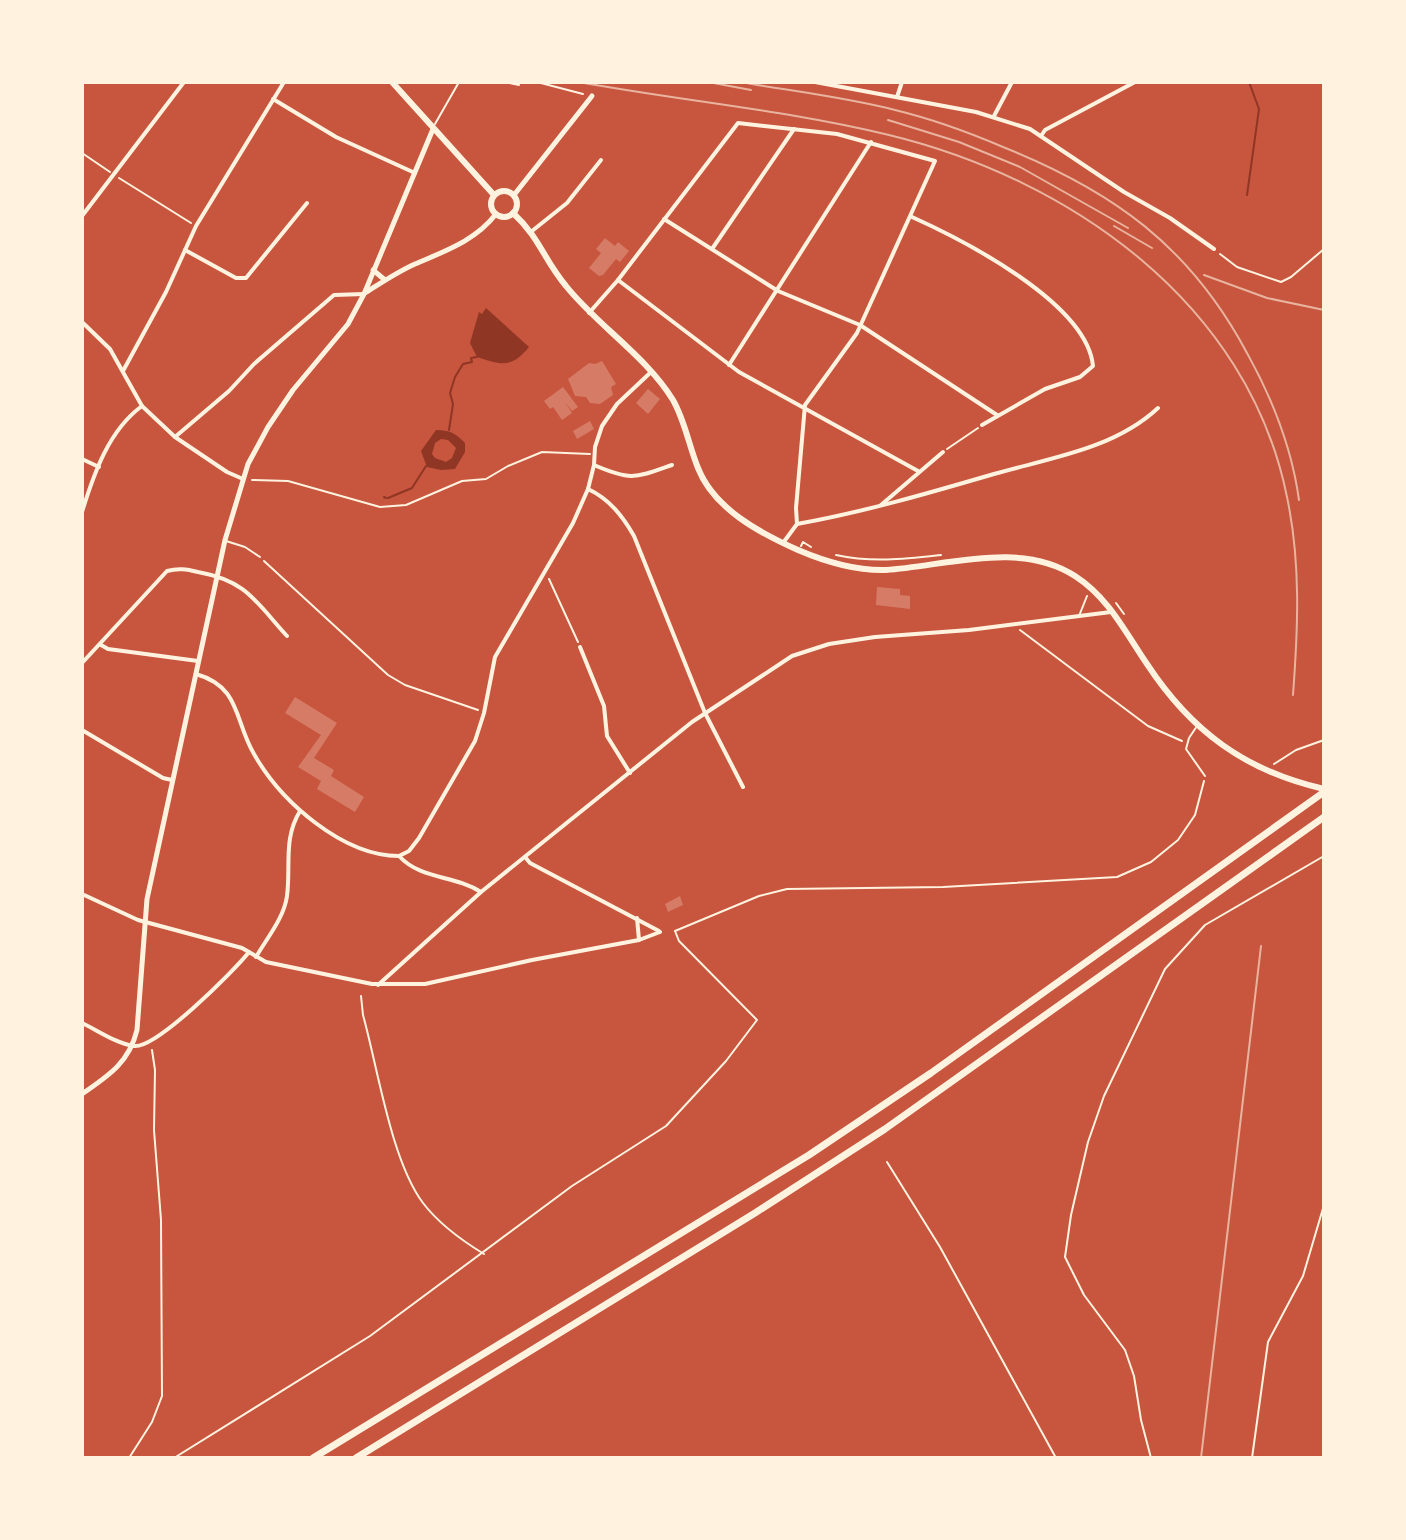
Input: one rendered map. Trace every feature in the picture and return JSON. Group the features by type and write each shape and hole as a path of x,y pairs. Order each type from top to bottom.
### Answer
{"highway":[{"path":"313,1458 809,1155 931,1073 1324,791"},
{"path":"356,1458 755,1213 885,1129 1324,817"}],"main road":[{"path":"392,82 494,195"},
{"path":"504,191 514,195 517,204 513,213 505,217 496,214 491,205 494,195 504,191"},
{"path":"513,213 532,231 557,274 589,313 674,401 700,473 720,501 735,514 799,550 829,562 863,569 884,570 1002,558 1043,562 1076,577 1113,611 1164,690 1197,726 1236,755 1324,791"}],"street":[{"path":"82,216 184,82"},
{"path":"123,371 161,302 196,226 284,82"},
{"path":"815,82 994,116 1041,136 1214,249"},
{"path":"897,97 902,82"},
{"path":"994,116 1012,82"},
{"path":"1041,136 1045,130 1135,82"},
{"path":"514,195 592,96"},
{"path":"273,99 336,137 415,173"},
{"path":"589,313 618,280 738,123 837,134 935,161 860,325 805,409 797,524 783,543"},
{"path":"82,1094 117,1069 127,1059 133,1046 137,1030 145,921 172,780 225,540 243,479 255,448 268,427 293,390 338,338 364,294 433,129"},
{"path":"712,249 794,129"},
{"path":"729,365 871,142"},
{"path":"532,231 567,203 601,160"},
{"path":"184,250 242,279 251,273 307,203"},
{"path":"175,437 334,295 364,294 385,280 463,243 496,214"},
{"path":"912,217 965,242 1033,286 1076,328 1092,357 1093,366 1080,377 1045,389 982,425"},
{"path":"664,219 778,291 860,325 997,415"},
{"path":"373,270 385,280"},
{"path":"618,280 729,365 918,471"},
{"path":"82,322 110,349 142,406 175,437 227,472 243,479"},
{"path":"196,674 227,691 234,700 255,756 300,811 363,851 380,856 399,856 409,851 444,798 475,741 484,713 491,665 573,523 588,489 598,435 608,415 650,373"},
{"path":"82,512 99,467 124,418 142,406"},
{"path":"797,524 879,507 1101,444 1143,422 1158,408"},
{"path":"879,507 943,452"},
{"path":"82,459 99,467"},
{"path":"594,465 627,478 672,465"},
{"path":"588,489 623,517 634,536 705,713 743,787"},
{"path":"82,663 167,571 178,568 217,576 243,588 287,636"},
{"path":"378,985 481,892 705,713 792,656 829,644 1113,611"},
{"path":"101,645 108,649 198,661"},
{"path":"580,647 600,691 607,736 630,773"},
{"path":"82,730 163,778 172,780"},
{"path":"256,957 284,907 288,841 300,811"},
{"path":"399,856 419,871 481,892"},
{"path":"82,894 145,921 242,948 266,962 378,985 425,984 639,940 660,932 530,863 525,857"},
{"path":"637,918 639,940"},
{"path":"82,1023 133,1046 150,1042 208,997 249,952"}],"lane":[{"path":"433,129 459,82"},
{"path":"505,82 519,85"},
{"path":"225,540 245,547 260,557"},
{"path":"1079,617 1087,596"},
{"path":"1197,726 1186,749 1205,776"}],"path":[{"path":"537,82 592,96"},
{"path":"82,153 196,226"},
{"path":"1214,249 1237,267 1281,282 1324,249"},
{"path":"943,452 982,425"},
{"path":"243,479 288,481 380,507 406,505 462,481 486,479 542,452 594,455"},
{"path":"799,550 803,542 813,548"},
{"path":"831,554 859,560 890,561 950,554"},
{"path":"260,557 388,675 405,685 484,713"},
{"path":"543,574 553,585 580,647"},
{"path":"1114,601 1125,615"},
{"path":"1012,625 1148,726 1174,740 1187,742"},
{"path":"1272,765 1296,750 1324,740"},
{"path":"174,1458 370,1336 572,1186 666,1126 726,1061 757,1020 679,941 675,931 779,890 985,886 1117,877 1151,862 1178,840 1195,815 1205,776"},
{"path":"1151,1458 1134,1376 1125,1350 1084,1295 1065,1257 1088,1142 1104,1096 1165,969 1194,936 1218,915 1324,856"},
{"path":"361,996 363,1015 396,1142 412,1185 434,1215 484,1254"},
{"path":"129,1458 152,1422 162,1396 161,1220 152,1050"},
{"path":"887,1162 940,1247 1056,1458"},
{"path":"1252,1458 1268,1342 1303,1276 1324,1205"}],"shaded area":[{"path":"486,308 529,347 517,359 499,363 477,357 470,343 479,312 482,314"},
{"path":"436,430 452,433 465,443 465,452 455,469 427,467 421,451","holes":["441,439 448,440 456,448 452,458 446,462 435,458 432,454 435,443"]}],"building":[{"path":"605,238 615,246 618,242 629,251 620,262 616,259 599,276 589,268 601,253 596,249"},
{"path":"602,361 616,384 611,387 613,395 600,404 590,403 586,397 575,396 568,379 589,363"},
{"path":"563,387 578,407 572,411 565,402 572,413 562,420 553,407 550,409 544,401"},
{"path":"648,389 660,399 648,414 636,403"},
{"path":"590,421 594,429 577,439 573,431"},
{"path":"877,587 900,589 900,595 910,596 910,609 876,605"},
{"path":"295,697 337,723 314,758 334,770 331,776 364,797 355,812 317,789 321,781 298,767 321,735 285,713"},
{"path":"680,896 683,905 668,912 665,904"}],"waterway":[{"path":"1247,195 1259,109 1249,82"},
{"path":"449,430 453,404 450,393 455,377 463,364 477,357"},
{"path":"388,498 412,488 426,466"}],"railway":[{"path":"579,82 851,126 956,155 1022,183 1084,218 1141,260 1192,309 1234,365 1266,428 1287,497 1295,546 1297,620 1293,695"},
{"path":"708,82 751,90"},
{"path":"740,82 876,105 950,126 1043,164 1114,203 1145,226 1174,252 1200,282 1225,315 1247,353 1280,424 1299,500"},
{"path":"888,120 959,142 1020,167 1128,228"},
{"path":"1114,226 1152,248"},
{"path":"1204,275 1267,298 1324,310"},
{"path":"1201,1458 1261,946"}]}
